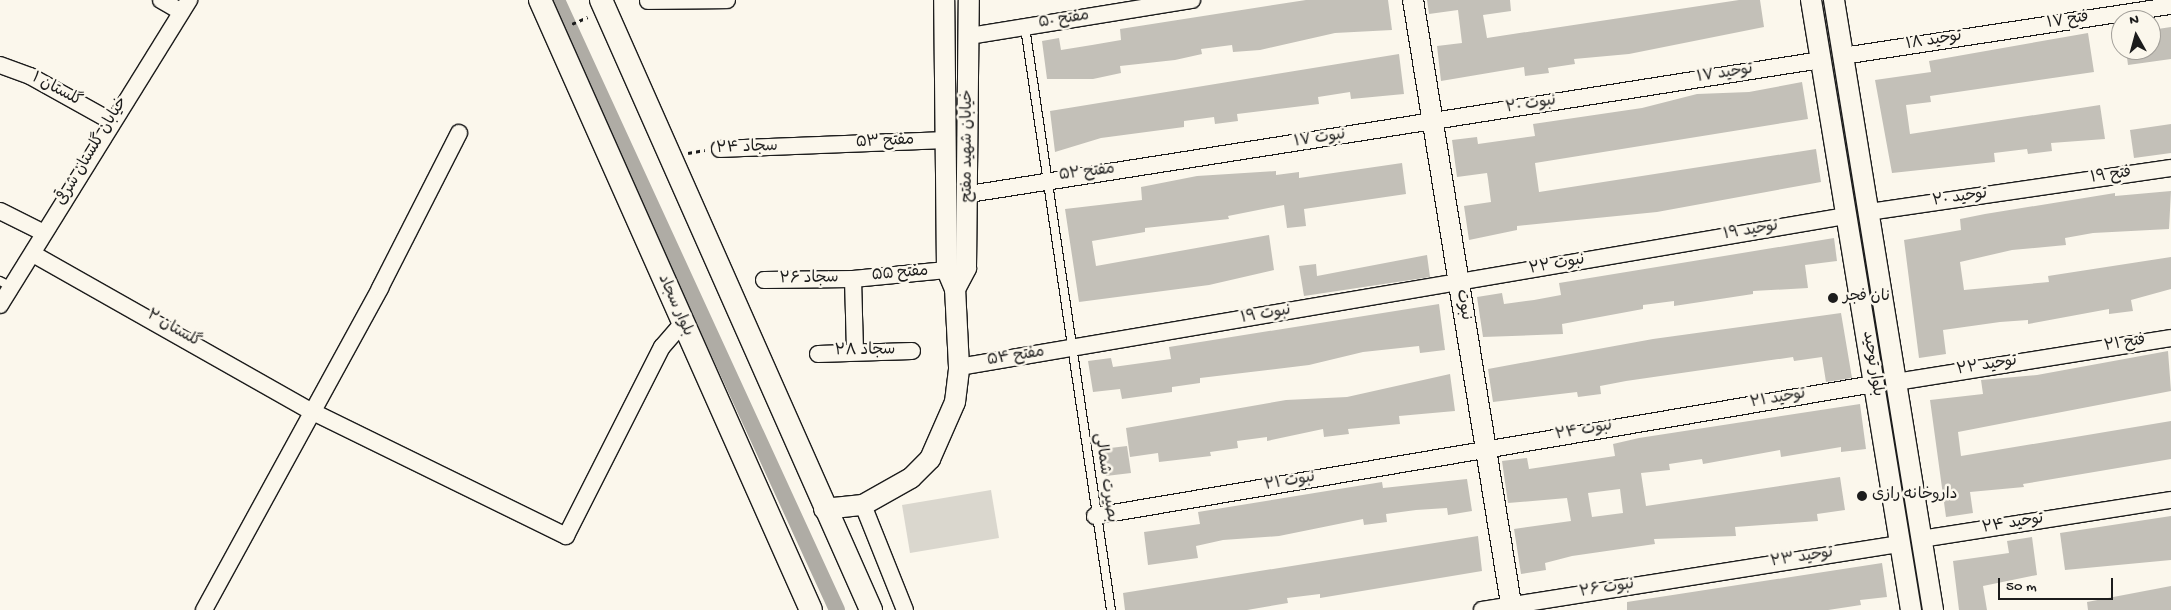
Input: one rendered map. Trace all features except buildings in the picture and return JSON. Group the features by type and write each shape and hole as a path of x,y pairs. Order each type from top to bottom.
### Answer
{"main road":[{"name":"بلوار سجاد","path":"540,0 682,324 811,610"},
{"path":"604,5 870,610"}],"street":[{"path":"161,0 184,5"},
{"path":"648,1 727,0"},
{"name":"خیابان شهید مفتح","path":"824,509 864,505 892,491 930,459 955,402 959,367 955,289 947,270 944,0"},
{"name":"خیابان شهید مفتح","path":"955,289 966,268 969,194 968,0"},
{"name":"مفتح ۵۰","path":"969,36 1190,0"},
{"name":"نبوت","path":"1413,0 1511,607"},
{"name":"بلوار توحید","path":"1811,0 1911,610"},
{"name":"بلوار توحید","path":"1834,0 1933,610"},
{"name":"خیابان گلستان شرقی","path":"0,305 6,284 33,254 111,121 184,5"},
{"name":"فتح ۱۷","path":"2024,29 2171,6"},
{"name":"توحید ۱۸","path":"1843,56 2024,29"},
{"name":"توحید ۱۷","path":"1630,91 1821,60"},
{"name":"گلستان ۱","path":"0,66 30,76 111,121"},
{"name":"نبوت ۲۰","path":"1433,122 1630,91"},
{"name":"نبوت ۱۷","path":"1206,158 1433,122"},
{"path":"204,610 310,411 380,288 459,133"},
{"name":"مفتح ۵۳","path":"824,147 945,140"},
{"name":"سجاد ۲۴","path":"720,149 824,147"},
{"name":"مفتح ۵۲","path":"969,194 1049,179 1206,158"},
{"name":"فتح ۱۹","path":"2051,186 2171,168"},
{"name":"توحید ۲۰","path":"1868,212 2051,186"},
{"path":"0,212 44,234"},
{"name":"توحید ۱۹","path":"1656,249 1846,216"},
{"name":"نبوت ۲۲","path":"1458,283 1656,249"},
{"name":"گلستان ۲","path":"33,254 310,411 566,536 662,346 682,324"},
{"name":"مفتح ۵۵","path":"853,279 947,270"},
{"path":"853,279 855,352"},
{"name":"سجاد ۲۶","path":"764,280 853,279"},
{"name":"نبوت ۱۹","path":"1073,348 1458,283"},
{"name":"فتح ۲۱","path":"2079,352 2171,338"},
{"name":"مفتح ۵۴","path":"959,367 1073,348"},
{"name":"سجاد ۲۸","path":"818,354 912,351"},
{"name":"توحید ۲۲","path":"1896,382 2079,352"},
{"name":"توحید ۲۱","path":"1683,416 1874,384"},
{"name":"نبوت ۲۴","path":"1486,449 1683,416"},
{"name":"نبوت ۲۱","path":"1095,516 1486,449"},
{"name":"توحید ۲۴","path":"1922,539 2171,500"},
{"path":"864,505 905,610"},
{"name":"توحید ۲۳","path":"1704,575 1900,544"},
{"name":"نبوت ۲۶","path":"1482,610 1511,607 1704,575"}],"lane":[{"name":"بصیرت شمالی","path":"1026,27 1073,348 1095,516 1111,610"}],"path":[{"path":"554,32 604,5"},
{"name":"سجاد ۲۴","path":"669,155 720,149"}],"shaded area":[{"path":"991,490 999,538 910,553 902,505"}],"waterway":[{"path":"557,0 837,610"}],"place":[{"name":"نان فجر","path":"1833,298"},
{"name":"داروخانه رازی","path":"1862,496"}]}
